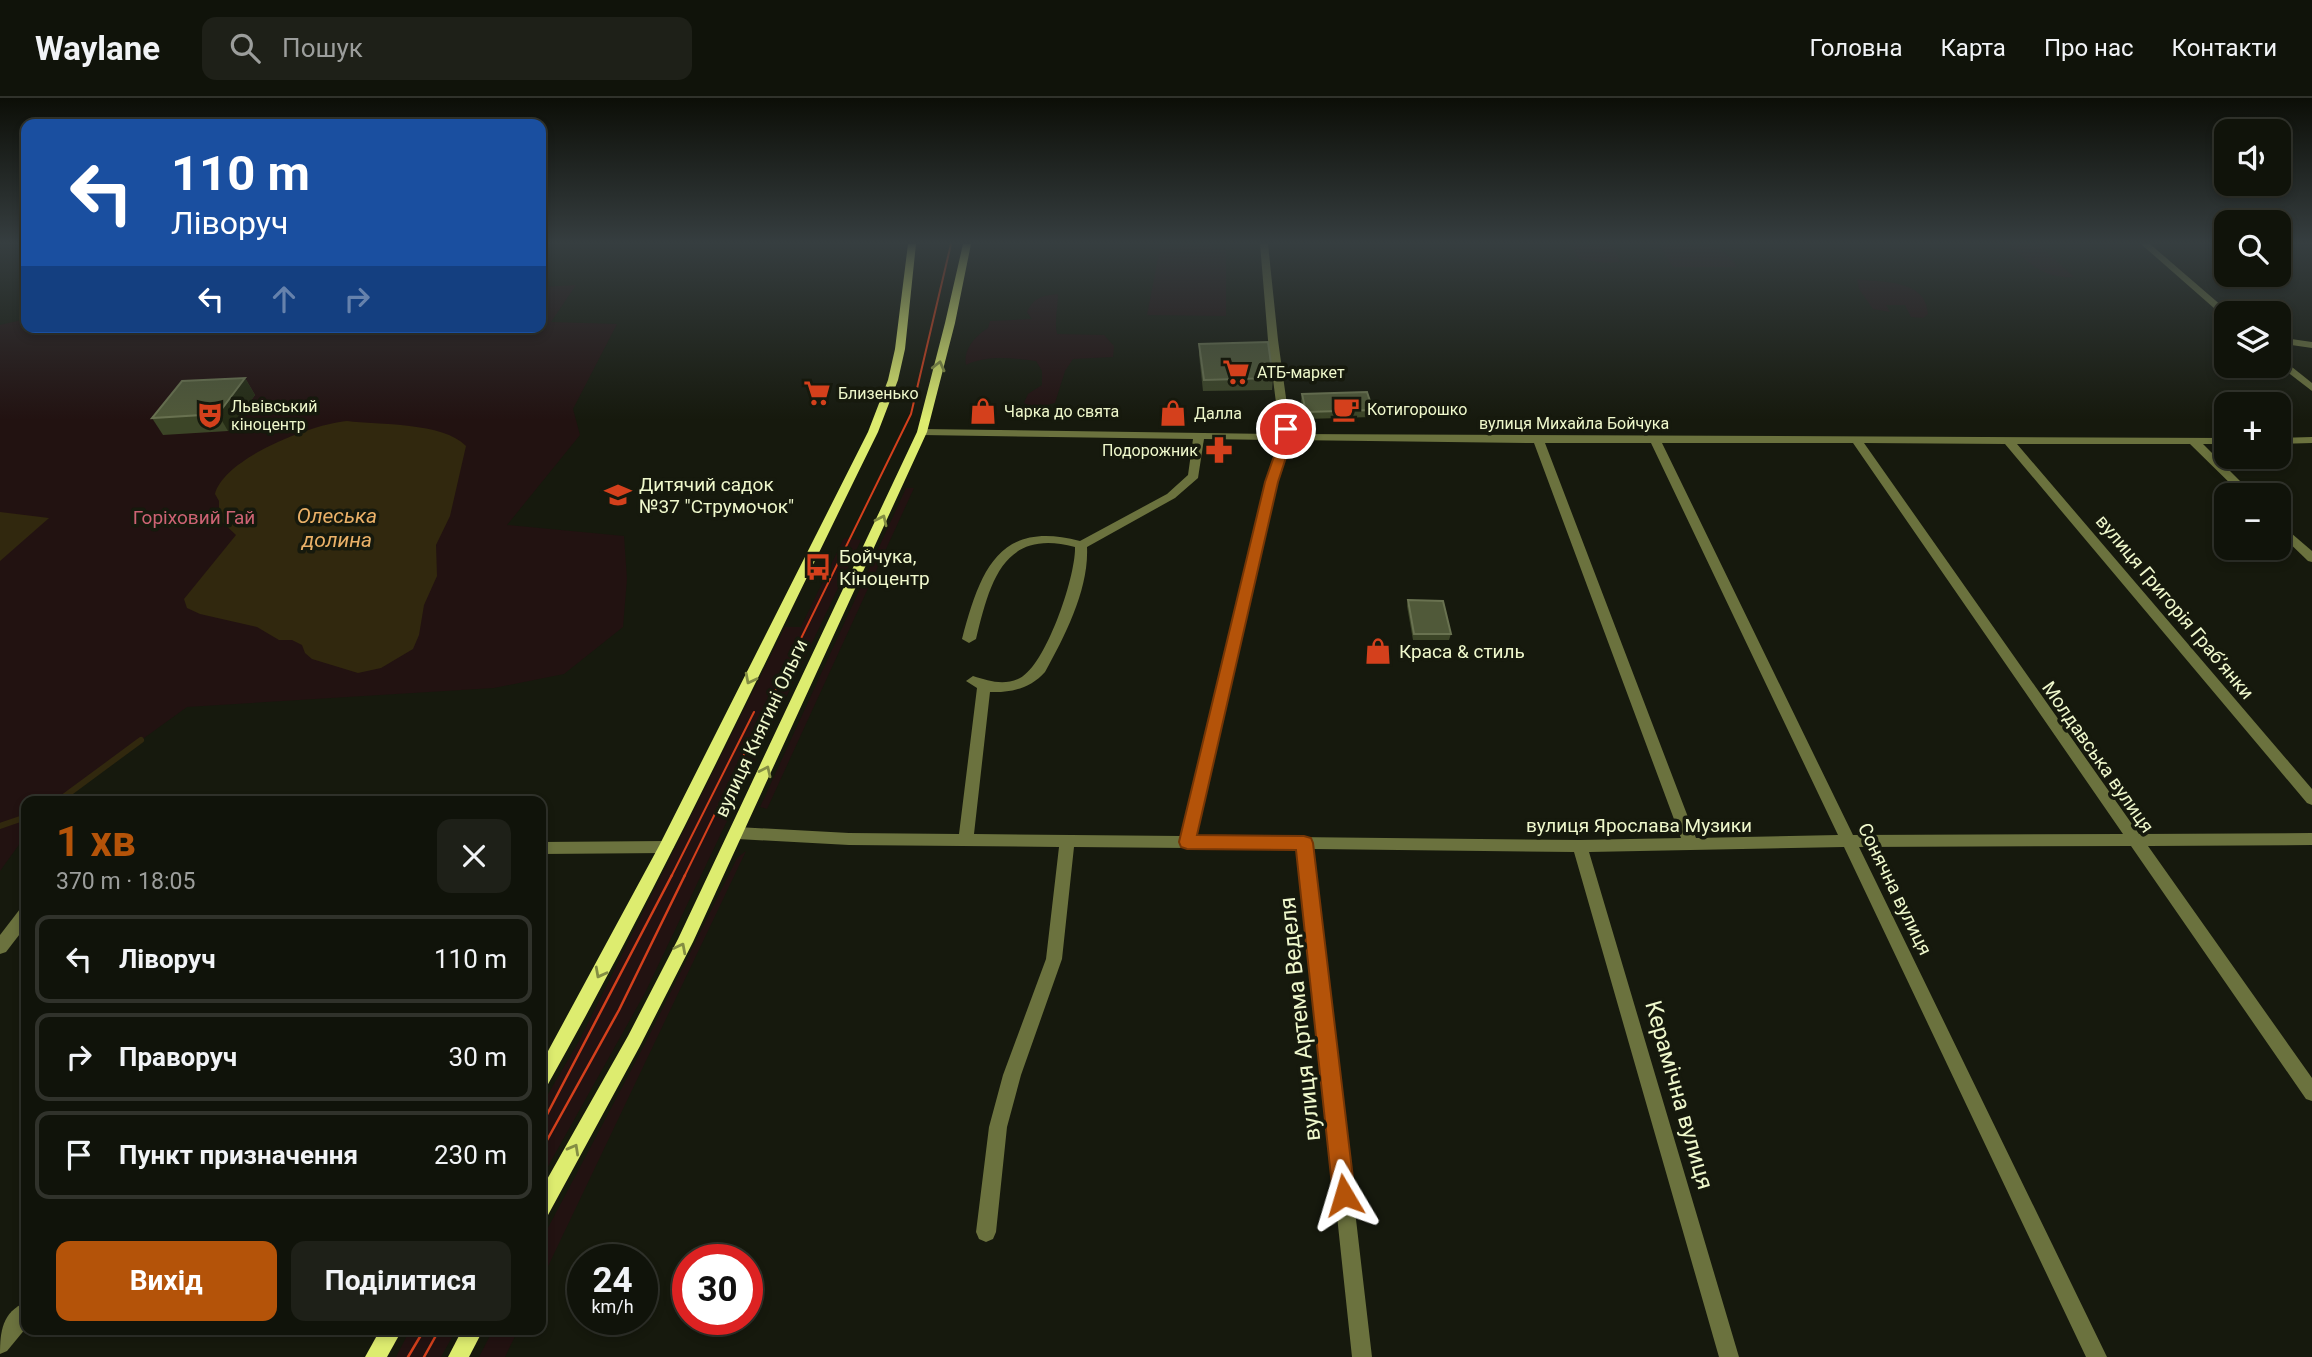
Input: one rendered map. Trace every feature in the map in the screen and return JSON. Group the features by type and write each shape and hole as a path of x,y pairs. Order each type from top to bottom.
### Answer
{"main road":[{"name":"вулиця Княгині Ольги","path":"546,1071 666,848 873,432 893,380 905,303"},
{"name":"вулиця Княгині Ольги","path":"546,1199 634,1041 737,833 922,432 953,303"},
{"path":"375,1357 388,1335"},
{"path":"458,1357 470,1335"}],"street":[{"path":"1187,842 1249,573 1286,436 1270,303"},
{"path":"2291,342 2312,345"},
{"path":"2291,370 2312,388"},
{"name":"вулиця Михайла Бойчука","path":"922,432 1538,439 2214,441"},
{"path":"969,639 976,606 994,565 1016,545 1038,538 1081,545 1182,489 1194,477 1199,435"},
{"path":"1538,439 1690,845"},
{"name":"Сонячна вулиця","path":"1656,439 2097,1357"},
{"name":"Молдавська вулиця","path":"1856,440 2312,1093"},
{"path":"2291,441 2312,440"},
{"name":"вулиця Григорія Грабʼянки","path":"2009,441 2312,799"},
{"path":"2193,441 2236,483"},
{"path":"2291,538 2312,558"},
{"path":"966,840 978,684 1014,685 1034,678 1078,579 1084,560 1081,545"},
{"name":"вулиця Ярослава Музики","path":"737,833 836,839 1580,846 1849,841 2312,839"},
{"path":"986,1231 998,1127 1012,1075 1054,959 1067,841"},
{"name":"вулиця Артема Веделя","path":"1304,843 1362,1357"},
{"name":"Керамічна вулиця","path":"1580,846 1730,1357"},
{"path":"546,848 666,848"},
{"path":"0,947 21,920"},
{"path":"0,1344 21,1318"}],"green space":[{"name":"Горіховий Гай","path":"546,303 564,303 551,322 617,324 573,409 580,435 507,525 624,536 627,579 623,627 564,674 494,688 187,707 64,796 21,796 21,842 0,871 0,325 21,320 21,333 546,333"},
{"path":"1033,303 1057,303 1057,334 1104,335 1114,346 1113,357 1073,359 1065,371 1055,403 1034,408 1024,403 1028,394 1042,385 1042,371 1036,361 992,359 966,365 968,349 988,328 990,321 1032,319 1027,312"},
{"path":"1149,303 1226,303 1226,316 1147,315"},
{"path":"1869,303 1925,303 1928,314 1923,318 1911,317 1905,305 1886,305 1890,312 1873,309"},
{"path":"906,488 914,488 767,809 760,807"},
{"path":"844,538 861,540 645,993 546,1170 546,1097 579,1041 785,627 801,627"},
{"path":"746,851 546,1271 546,1232 647,1040 737,858"},
{"path":"407,1335 453,1335 441,1357 396,1357"},
{"path":"490,1335 516,1335 505,1357 479,1357"}],"water":[{"name":"Олеська долина","path":"347,421 426,429 456,438 466,446 450,516 436,545 437,576 424,605 419,635 413,649 381,668 358,673 312,659 305,653 302,645 292,640 279,640 257,627 200,614 187,608 184,599 236,535 219,519 219,501 215,494 222,481 234,468 271,445 313,429"},
{"path":"0,512 49,518 0,561"}],"building":[{"name":"АТБ-маркет","path":"1268,342 1273,378 1204,380 1199,344"},
{"path":"245,378 218,414 152,418 182,381"},
{"path":"1367,392 1373,410 1306,412 1302,394"},
{"path":"1408,600 1443,601 1451,634 1414,634"}],"waterway":[{"path":"65,796 141,740"},
{"path":"0,826 21,819"}],"tram line":[{"path":"684,877 911,414 937,303"},
{"path":"671,877 754,712"},
{"path":"546,1116 672,875"},
{"path":"546,1142 619,1010 685,875"},
{"path":"408,1357 421,1335"},
{"path":"424,1357 436,1335"}],"place":[{"name":"АТБ-маркет","path":"1236,372"},
{"name":"Близенько","path":"817,393"},
{"name":"Котигорошко","path":"1346,409"},
{"name":"Чарка до свята","path":"983,411"},
{"name":"Далла","path":"1173,413"},
{"name":"Львівський кіноцентр","path":"210,415"},
{"name":"Подорожник","path":"1219,450"},
{"name":"Дитячий садок №37 \"Струмочок\"","path":"618,495"},
{"name":"Бойчука, Кіноцентр","path":"818,567"},
{"name":"Краса & стиль","path":"1378,651"}],"route":[{"path":"1286,429 1187,842 1304,843 1344,1195"}]}
